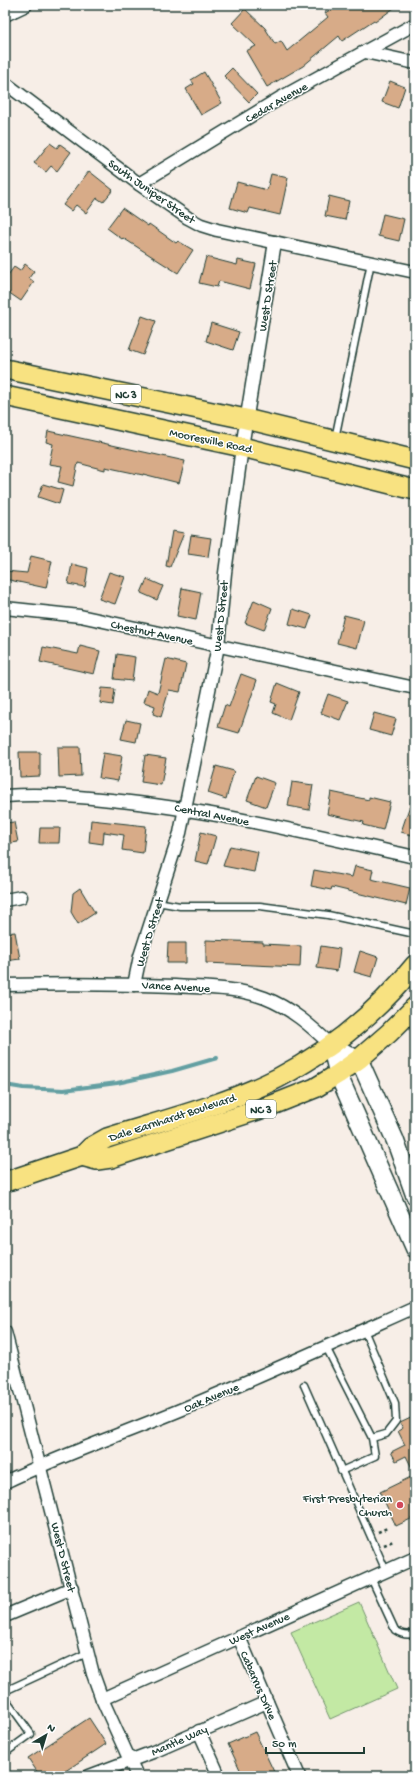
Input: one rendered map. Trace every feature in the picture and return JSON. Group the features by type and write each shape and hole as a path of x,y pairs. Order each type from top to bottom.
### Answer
{"main road":[{"name":"NC 3","path":"5,369 246,419"},
{"name":"Mooresville Road","path":"5,396 242,447 415,490"},
{"path":"246,419 415,460"},
{"name":"Dale Earnhardt Boulevard","path":"5,1182 82,1156 91,1147 107,1138 256,1088 298,1066 331,1045 381,1003 415,964"},
{"name":"Dale Earnhardt Boulevard","path":"82,1156 97,1160 111,1158 270,1106 315,1088 358,1060 408,1019 415,1007"}],"street":[{"path":"5,16 26,5"},
{"name":"Cedar Avenue","path":"139,184 282,97 415,24"},
{"path":"365,52 415,63"},
{"name":"South Juniper Street","path":"5,83 139,184 201,225 217,230 415,272"},
{"name":"West D Street","path":"134,984 140,956 180,833 186,809 218,646 225,573 242,447 275,242"},
{"name":"Chestnut Avenue","path":"5,608 80,616 415,688"},
{"name":"Central Avenue","path":"5,796 82,797 164,805 245,820 415,857"},
{"path":"5,900 21,897"},
{"name":"Vance Avenue","path":"5,986 101,983 228,989 264,998 300,1017 331,1045 358,1060"},
{"path":"331,1045 338,1074 415,1249"},
{"path":"358,1060 392,1132 415,1196"},
{"name":"Oak Avenue","path":"5,1482 40,1465 191,1405 326,1347 415,1306"},
{"name":"West D Street","path":"5,1332 72,1588 87,1652 102,1699 137,1776"},
{"name":"West Avenue","path":"102,1699 415,1558"},
{"path":"6,1614 72,1588"},
{"name":"Cabarrus Drive","path":"239,1637 299,1776"},
{"name":"Mantle Way","path":"89,1776 131,1761 267,1702"},
{"path":"199,1731 219,1776"}],"lane":[{"path":"335,441 371,262"},
{"path":"158,902 180,906 260,906 321,914 415,934"},
{"path":"364,1330 395,1403 396,1421 386,1434 372,1438"},
{"path":"326,1347 372,1438 376,1456 342,1471"},
{"path":"304,1385 386,1571"},
{"path":"371,1578 395,1630 411,1635 415,1633"},
{"path":"5,1691 87,1652"},
{"path":"5,1698 31,1734 5,1753"}],"green space":[{"path":"359,1602 397,1689 330,1719 291,1632"}],"building":[{"path":"338,5 398,5 375,22 374,20 342,41 339,36 303,66 267,87 246,51 256,46 232,23 245,9 265,28 275,44 281,41 287,51 328,17 325,13"},
{"path":"232,68 257,94 249,102 224,76"},
{"path":"204,72 222,103 201,115 186,89 194,84 191,80"},
{"path":"390,81 405,87 398,108 382,102"},
{"path":"50,143 57,148 60,144 71,152 57,171 51,166 46,172 34,163"},
{"path":"89,171 113,190 103,202 97,198 86,213 76,205 71,211 63,205"},
{"path":"271,174 288,178 280,215 250,208 248,213 230,208 237,182 267,190"},
{"path":"329,196 349,201 345,220 325,216"},
{"path":"122,208 148,226 149,224 176,243 178,241 193,250 178,273 123,238 122,239 107,228"},
{"path":"383,214 404,219 399,241 378,236"},
{"path":"206,257 237,265 238,260 256,264 250,289 219,281 217,287 199,283"},
{"path":"25,264 34,271 29,278 34,282 21,301 5,290 5,279 14,267 20,271"},
{"path":"142,316 156,321 143,355 129,350"},
{"path":"211,323 239,332 233,350 206,341"},
{"path":"48,431 185,461 179,483 143,474 105,467 105,470 78,463 73,486 58,482 62,466 49,464 53,444 46,442"},
{"path":"43,484 63,490 59,504 38,497"},
{"path":"172,531 184,533 170,567 166,566"},
{"path":"191,535 211,538 208,557 188,554"},
{"path":"31,556 52,561 46,588 5,579 5,571 27,573"},
{"path":"72,564 88,568 85,587 68,584"},
{"path":"109,572 125,577 115,604 99,599"},
{"path":"147,579 163,586 157,600 141,593"},
{"path":"182,588 201,592 196,620 177,616"},
{"path":"254,600 272,608 264,630 245,623"},
{"path":"293,609 312,615 307,629 289,624"},
{"path":"344,615 364,620 357,648 337,643"},
{"path":"80,646 100,651 94,674 40,662 43,647 78,654"},
{"path":"117,654 135,657 132,681 114,679"},
{"path":"166,659 186,664 180,692 169,690 161,717 153,714 155,706 144,702 148,689 158,693"},
{"path":"241,674 257,680 239,733 218,727 225,705 229,707"},
{"path":"277,683 299,692 289,720 273,713 276,704 271,702"},
{"path":"102,688 115,689 113,705 100,703"},
{"path":"328,694 348,701 340,720 321,713"},
{"path":"374,713 396,719 391,736 369,730"},
{"path":"126,720 140,723 136,742 121,739"},
{"path":"58,747 80,747 81,776 59,777"},
{"path":"19,752 40,752 40,776 20,777"},
{"path":"103,753 122,756 118,781 99,778"},
{"path":"145,755 166,758 161,785 141,782"},
{"path":"216,766 234,771 226,799 208,793"},
{"path":"256,776 275,783 266,807 247,800"},
{"path":"292,782 313,785 309,810 288,806"},
{"path":"331,792 369,800 369,797 390,802 383,830 363,825 364,822 327,814"},
{"path":"413,796 415,796 415,836 401,832"},
{"path":"91,820 146,826 143,853 122,850 124,835 104,832 103,844 89,842"},
{"path":"14,822 18,842 5,844 5,823"},
{"path":"40,828 60,828 59,843 39,843"},
{"path":"201,832 216,836 208,864 195,861"},
{"path":"230,846 258,852 254,872 223,866"},
{"path":"355,866 373,870 371,879 410,888 406,905 332,887 331,890 311,886 314,870 352,877"},
{"path":"80,888 95,913 78,924 71,912 73,893"},
{"path":"15,932 20,959 5,961 5,933"},
{"path":"206,940 263,942 263,944 301,946 300,967 206,963"},
{"path":"168,943 186,943 186,963 167,963"},
{"path":"321,946 340,949 337,971 317,968"},
{"path":"360,951 378,957 372,977 354,972"},
{"name":"First Presbyterian Church","path":"415,1416 415,1474 406,1456 396,1461 391,1452 405,1445 398,1431 403,1428 400,1423"},
{"name":"First Presbyterian Church","path":"415,1475 415,1517 396,1526 380,1492"},
{"path":"89,1718 106,1744 58,1776 40,1776 28,1758"},
{"path":"255,1732 276,1776 243,1776 228,1744"}],"waterway":[{"path":"5,1085 23,1088 64,1090 117,1083 172,1071 217,1058"}],"place":[{"name":"First Presbyterian Church","path":"400,1505"}]}
